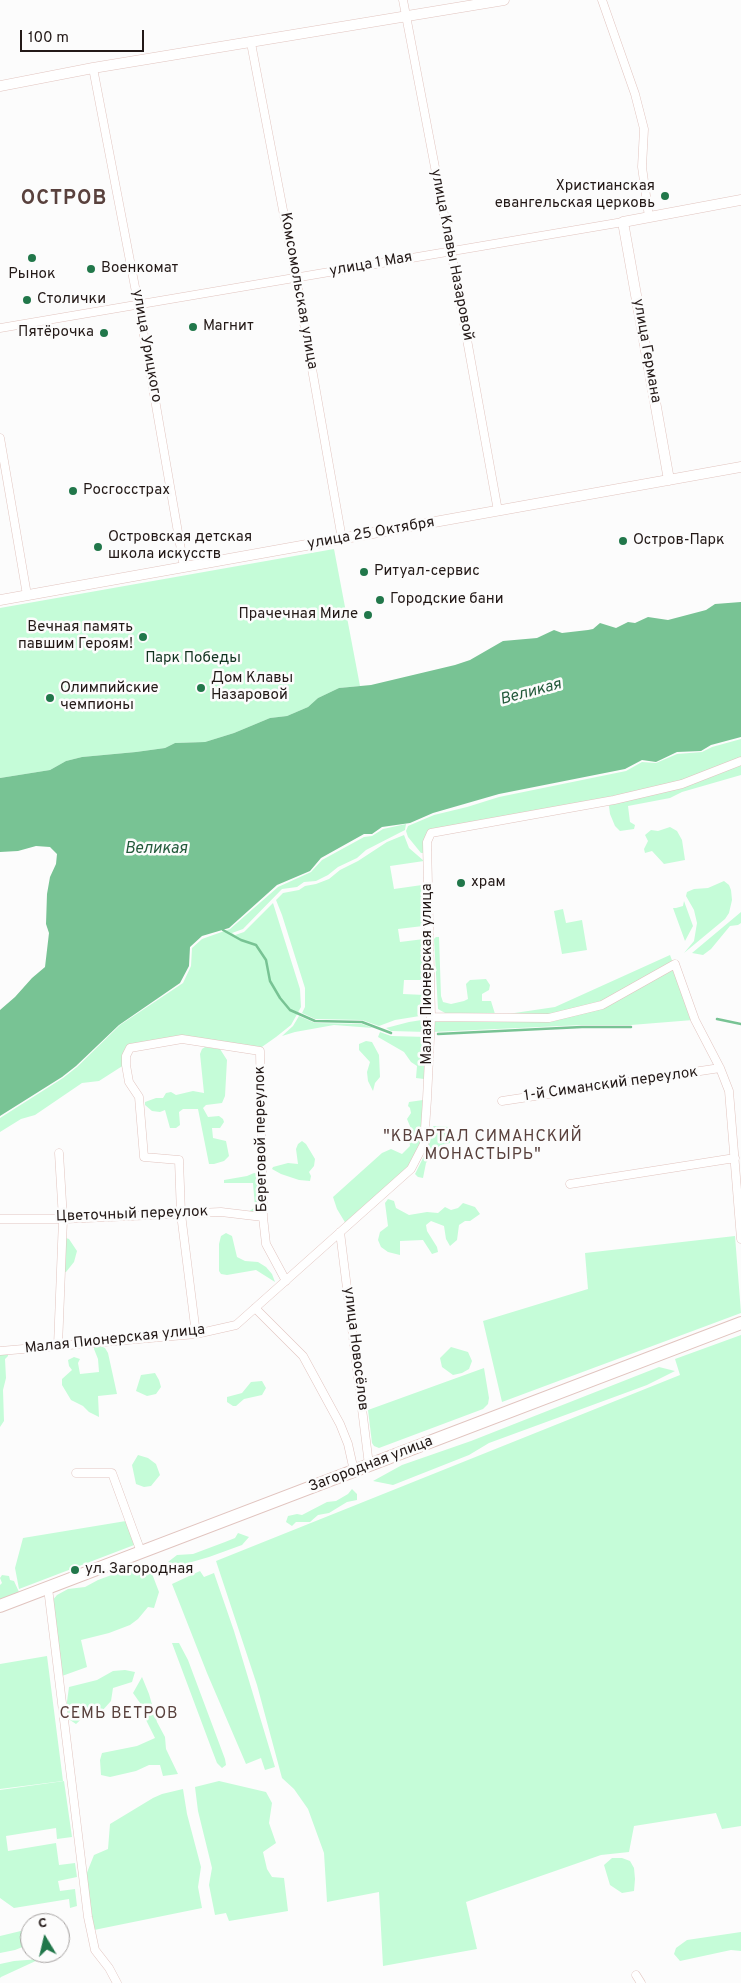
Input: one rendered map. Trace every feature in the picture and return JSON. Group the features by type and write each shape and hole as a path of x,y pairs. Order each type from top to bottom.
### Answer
{"highway":[{"name":"Загородная улица","path":"0,1606 741,1323"}],"main road":[{"path":"0,86 93,68 501,0"},
{"name":"улица 1 Мая","path":"623,222 741,200"},
{"name":"улица Германа","path":"623,222 669,480"},
{"name":"улица 25 Октября","path":"0,600 741,467"}],"street":[{"name":"улица Клавы Назаровой","path":"403,0 498,510"},
{"path":"602,0 635,94 644,129 642,167 649,217"},
{"name":"Комсомольская улица","path":"251,43 296,278 342,539"},
{"name":"улица Урицкого","path":"93,68 138,305 184,567"},
{"name":"улица 1 Мая","path":"0,328 623,222"},
{"path":"0,438 27,595"},
{"name":"Малая Пионерская улица","path":"0,1351 196,1334 236,1325 411,1169 424,1144 432,1016 427,842 431,832 614,800 682,784 741,761"},
{"path":"432,1016 550,1018 602,1005 675,964 695,1020 720,1068 729,1091 741,1240"},
{"name":"Береговой переулок","path":"181,1214 178,1160 144,1157 139,1098 129,1082 126,1056 130,1048 182,1039 260,1051 263,1217 266,1244 286,1281"},
{"name":"1-й Симанский переулок","path":"502,1101 720,1068"},
{"path":"58,1346 62,1218 59,1154"},
{"path":"570,1184 735,1158"},
{"name":"Цветочный переулок","path":"0,1219 221,1212 263,1217"},
{"path":"181,1214 196,1334"},
{"name":"улица Новосёлов","path":"340,1232 369,1465"},
{"path":"255,1308 302,1356 340,1424 348,1444 354,1471"},
{"path":"76,1473 112,1472 141,1552"},
{"path":"48,1588 88,1917 95,1950 109,1968 117,1983"},
{"path":"636,1975 641,1983"}],"green space":[{"name":"Парк Победы","path":"334,549 360,686 339,688 318,698 308,707 287,716 270,718 234,733 205,742 175,743 165,748 82,757 66,761 50,770 0,778 0,608"},
{"path":"741,739 741,758 682,782 613,798 430,831 425,853 421,853 408,837 406,831 408,826 434,815 499,797 626,771 642,762 656,763 677,754 702,752 712,747"},
{"path":"741,764 741,775 682,792 670,798 628,806 630,822 635,825 634,829 620,831 615,826 610,814 609,806 611,804"},
{"path":"406,824 405,830 366,850 357,858 338,867 328,875 316,881 304,882 297,887 282,889 243,929 232,933 235,935 244,932 273,903 300,989 301,1007 291,1025 276,1037 259,1049 182,1038 129,1046 124,1065 99,1081 82,1083 35,1115 21,1119 0,1132 0,1118 63,1078 120,1025 183,983 191,966 192,948 202,939 230,929 278,887 311,872 322,860 364,837 372,836 383,829"},
{"path":"670,827 677,831 682,840 685,860 664,864 652,851 645,853 644,849 648,841 645,835 651,830 658,831"},
{"path":"404,835 409,848 424,861 390,866 394,889 422,885 423,926 398,929 400,942 424,939 424,980 404,980 403,994 425,995 426,1015 395,1020 379,1026 362,1020 315,1019 302,1013 305,1007 305,988 276,900 283,893 299,890 305,886 329,879 340,870 387,842"},
{"path":"724,881 731,890 732,900 729,913 725,919 684,953 694,941 697,923 694,910 686,896 687,892 694,889 708,888"},
{"path":"684,901 693,926 685,941 673,908 683,906"},
{"path":"563,909 566,923 582,920 587,950 562,954 554,911"},
{"path":"741,912 741,923 730,926 711,949 703,955 692,953"},
{"path":"439,937 441,996 443,1002 451,1004 468,999 466,984 470,980 486,979 490,985 489,990 482,994 482,1001 491,1001 495,1014 447,1014 438,1009 434,939"},
{"path":"670,955 673,963 601,1004 549,1017 501,1015 555,1007"},
{"path":"674,967 693,1020 631,1025 582,1025 433,1032 434,1019 549,1020 602,1007"},
{"path":"299,1016 315,1023 362,1024 373,1028 334,1025 282,1036 293,1026"},
{"path":"428,1019 427,1032 391,1031 386,1028 409,1022"},
{"path":"380,1032 391,1036 427,1037 424,1079 416,1078 417,1066 411,1062 404,1052 378,1037"},
{"path":"366,1041 372,1042 379,1055 380,1077 375,1083 373,1091 368,1081 367,1072 370,1062 359,1050 359,1044"},
{"path":"205,1047 220,1049 227,1060 225,1096 222,1103 206,1105 203,1108 208,1117 219,1116 224,1122 220,1128 212,1128 213,1138 226,1141 229,1156 224,1161 214,1164 209,1164 198,1109 183,1109 179,1112 180,1125 176,1128 170,1128 165,1110 160,1112 152,1111 145,1105 145,1102 156,1098 163,1098 166,1093 171,1092 176,1095 193,1091 204,1093 200,1054"},
{"path":"423,1100 421,1144 408,1169 346,1224 337,1209 333,1197 382,1153 391,1149 402,1154 410,1146 408,1134 412,1131 407,1119 411,1113 408,1106 409,1102"},
{"path":"434,1126 449,1127 450,1143 441,1145 435,1150 426,1163 423,1178 418,1177 415,1174 431,1138 430,1129"},
{"path":"302,1141 315,1159 314,1166 309,1172 311,1176 310,1181 299,1180 272,1169 273,1167 288,1163 298,1164 296,1149"},
{"path":"254,1173 259,1174 261,1210 259,1214 247,1213 255,1207 253,1183 224,1183 224,1180"},
{"path":"388,1199 394,1201 396,1208 409,1215 427,1212 438,1213 445,1207 451,1210 458,1208 463,1203 475,1207 480,1214 470,1221 465,1221 459,1225 457,1240 450,1246 446,1239 444,1226 431,1221 426,1225 427,1231 438,1252 432,1254 423,1240 400,1241 400,1255 388,1252 381,1247 378,1240 380,1232 388,1226 385,1203"},
{"path":"226,1233 232,1236 237,1257 245,1261 258,1262 266,1267 272,1274 275,1282 256,1270 227,1275 221,1274 219,1271 219,1244 221,1236"},
{"path":"735,1236 741,1313 502,1402 483,1321 588,1289 585,1253"},
{"path":"66,1238 69,1239 77,1251 74,1262 64,1272"},
{"path":"741,1335 741,1826 722,1829 716,1813 634,1826 629,1852 601,1855 466,1902 477,1949 383,1966 379,1892 327,1902 324,1853 308,1809 294,1789 282,1778 257,1685 216,1561 680,1375 675,1359"},
{"path":"98,1345 105,1348 108,1353 117,1394 98,1396 99,1417 71,1400 62,1385 62,1379 72,1370 68,1360 74,1357 80,1359 78,1363 80,1374 99,1372 98,1359 94,1349 94,1346"},
{"path":"451,1347 468,1352 472,1361 469,1369 453,1375 442,1367 440,1358"},
{"path":"8,1352 8,1356 5,1359 6,1378 3,1390 4,1421 0,1427 0,1353"},
{"path":"659,1367 675,1371 647,1385 489,1443 469,1455 393,1485 373,1481 402,1465 471,1441"},
{"path":"484,1368 489,1398 488,1404 483,1409 379,1448 374,1446 368,1410"},
{"path":"155,1373 161,1387 156,1394 147,1396 136,1391 141,1375"},
{"path":"262,1381 266,1388 262,1395 244,1399 236,1406 227,1402 227,1397 242,1393 251,1382"},
{"path":"138,1455 148,1458 156,1464 160,1475 151,1486 144,1487 136,1484 132,1465"},
{"path":"352,1489 357,1494 357,1500 347,1502 329,1513 318,1515 310,1522 296,1522 292,1526 286,1522 288,1516 302,1515 327,1502 336,1501 348,1494"},
{"path":"132,1520 142,1542 19,1589 15,1568 23,1538"},
{"path":"238,1533 249,1537 242,1545 178,1566 168,1562 177,1555 193,1554 235,1538"},
{"path":"144,1563 151,1571 159,1592 154,1608 148,1607 130,1625 109,1633 81,1640 87,1667 62,1676 51,1602 57,1595 68,1589 85,1587 98,1580"},
{"path":"200,1571 204,1577 214,1573 234,1631 275,1767 265,1770 261,1758 246,1764 172,1584"},
{"path":"2,1575 9,1576 10,1580 14,1581 19,1592 0,1604 0,1585 2,1583 0,1578"},
{"path":"172,1643 179,1643 188,1660 225,1759 226,1765 222,1768 217,1763"},
{"path":"47,1656 63,1781 0,1789 0,1664"},
{"path":"125,1670 135,1672 132,1682 113,1688 111,1701 102,1711 88,1713 76,1724 67,1718 66,1709 69,1687 97,1680 113,1671"},
{"path":"142,1677 157,1722 165,1737 166,1749 178,1774 163,1776 160,1765 149,1765 136,1771 110,1777 101,1775 100,1760 102,1753 137,1746 155,1738 146,1720 145,1710 133,1693"},
{"path":"64,1781 72,1837 57,1839 56,1828 6,1836 8,1851 56,1843 59,1865 75,1863 77,1877 58,1881 60,1891 75,1889 77,1906 70,1908 69,1899 14,1908 0,1898 0,1790"},
{"path":"219,1781 266,1792 272,1803 269,1823 276,1843 263,1852 267,1869 272,1877 284,1878 288,1911 229,1921 226,1913 215,1915 209,1885 212,1868 198,1811 195,1787"},
{"path":"183,1789 187,1814 201,1867 198,1887 202,1908 94,1930 86,1875 94,1855 108,1849 110,1824 153,1798"},
{"path":"612,1858 622,1858 630,1861 634,1868 634,1891 622,1893 610,1885 604,1865"},
{"path":"20,1931 20,1948 0,1953 0,1936"},
{"path":"741,1932 741,1951 731,1950 680,1961 674,1954 676,1948 687,1940"},
{"path":"14,1961 31,1963 0,1978 0,1964"}],"water":[{"name":"Великая","path":"741,602 741,737 711,745 701,751 677,752 656,762 642,760 625,769 499,794 433,813 410,823 382,827 372,834 364,834 321,858 310,871 277,885 229,928 202,936 190,947 189,966 180,983 119,1025 62,1077 0,1116 0,1010 45,967 49,933 46,924 47,894 57,854 50,847 36,846 18,851 0,852 0,778 50,770 66,761 82,757 165,748 175,743 205,742 234,733 270,718 287,716 308,707 318,698 339,688 371,685 455,665 470,660 503,641 537,638 554,630 562,633 588,630 593,629 600,623 616,628 628,622 635,623 648,617 668,620 706,610 715,604"}],"waterway":[{"path":"223,930 241,940 256,945 266,960 270,981 290,1010 315,1021 362,1022 391,1033"},
{"path":"717,1019 741,1024"},
{"path":"438,1034 582,1027 631,1027"}],"place":[{"name":"Христианская евангельская церковь","path":"665,196"},
{"name":"Рынок","path":"32,258"},
{"name":"Военкомат","path":"91,269"},
{"name":"Столички","path":"27,300"},
{"name":"Магнит","path":"193,327"},
{"name":"Пятёрочка","path":"104,333"},
{"name":"Росгосстрах","path":"73,491"},
{"name":"Остров-Парк","path":"623,541"},
{"name":"Островская детская школа искусств","path":"98,547"},
{"name":"Ритуал-сервис","path":"364,572"},
{"name":"Городские бани","path":"380,600"},
{"name":"Прачечная Миле","path":"368,615"},
{"name":"Вечная память павшим Героям!","path":"143,637"},
{"name":"Дом Клавы Назаровой","path":"201,688"},
{"name":"Олимпийские чемпионы","path":"50,698"},
{"name":"храм","path":"461,883"},
{"name":"ул. Загородная","path":"75,1570"}],"district":[{"name":"ОСТРОВ","path":"64,200"},
{"name":"\"КВАРТАЛ СИМАНСКИЙ МОНАСТЫРЬ\"","path":"483,1147"},
{"name":"СЕМЬ ВЕТРОВ","path":"119,1715"}]}
